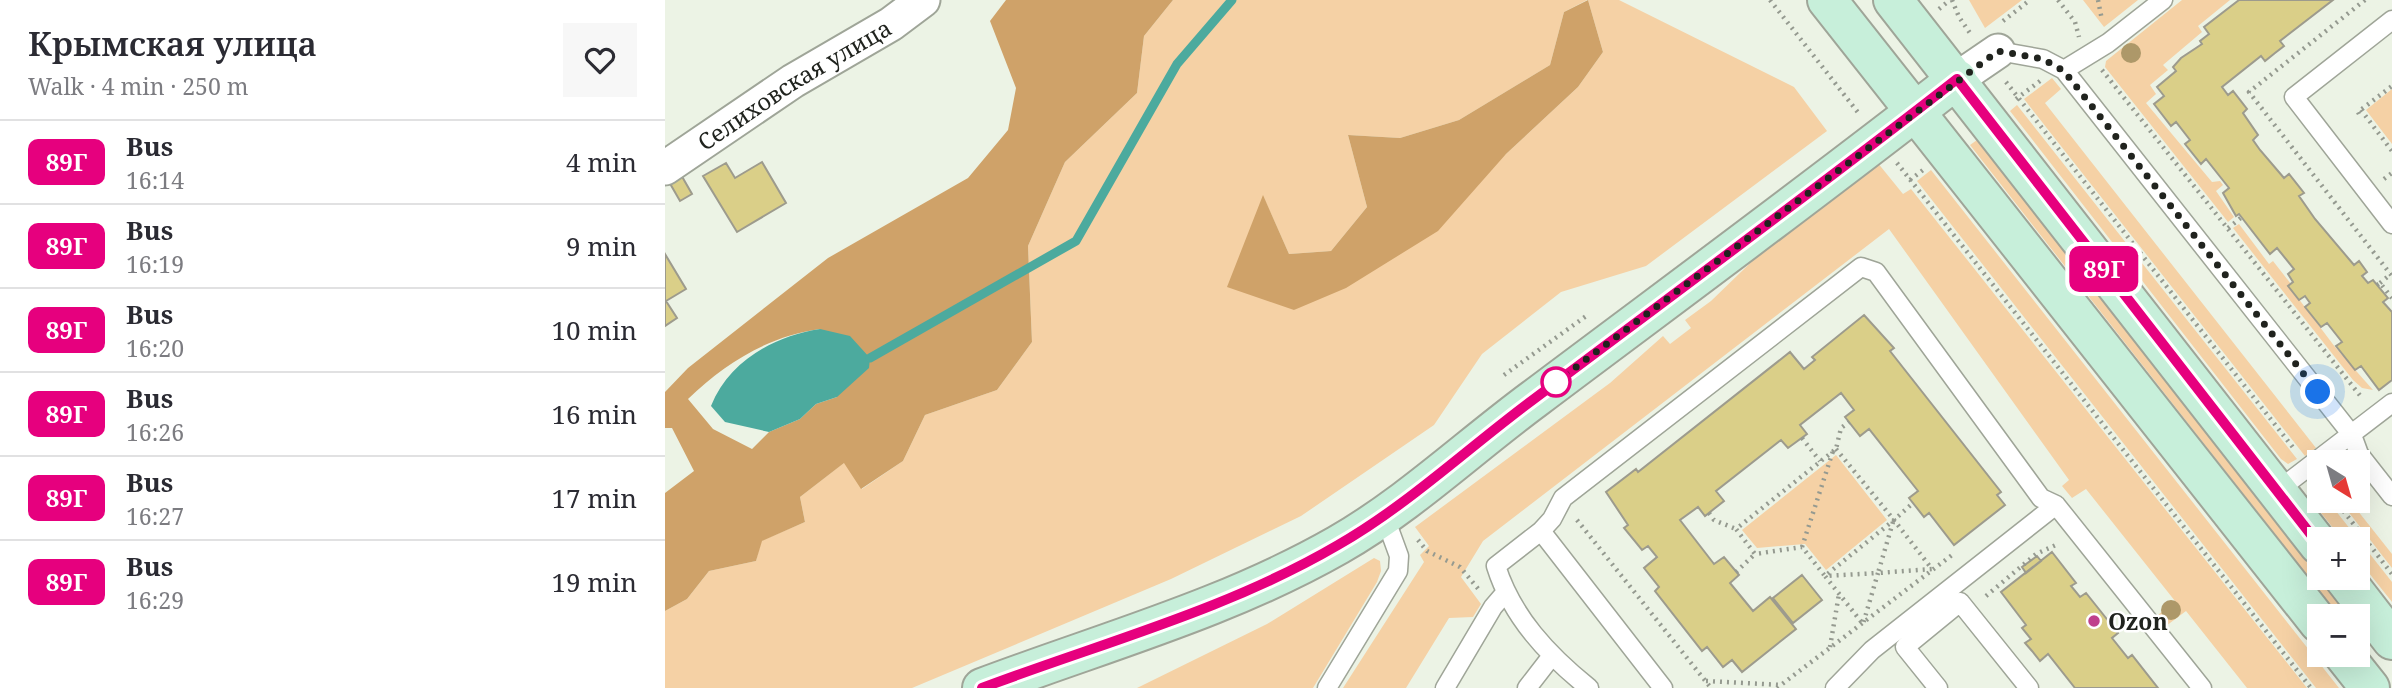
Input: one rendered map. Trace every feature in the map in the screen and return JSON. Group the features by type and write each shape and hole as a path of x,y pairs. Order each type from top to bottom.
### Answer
{"main road":[{"path":"1827,0 2307,608"},
{"path":"1893,0 2307,530"},
{"path":"982,688 1110,645 1237,594 1337,545 1384,515 1482,437 1957,79"},
{"path":"2353,590 2392,639"},
{"path":"2353,667 2369,688"}],"street":[{"name":"Селиховская улица","path":"665,168 793,81 891,24 923,0"},
{"path":"1957,79 1993,55"}],"lane":[{"path":"2064,71 2108,43 2163,0"},
{"path":"2392,20 2294,97 2392,224"},
{"path":"1993,55 2043,59 2064,71 2352,435 2358,454 2392,496"},
{"path":"1589,688 1551,657 1505,593 1496,566 1541,531 1552,519 1563,498 1861,267 1876,272 2041,498 2056,505 2202,688"},
{"path":"2332,450 2392,403"},
{"path":"2277,491 2307,468"},
{"path":"1835,688 1872,650 2056,505"},
{"path":"1327,688 1398,571 1399,556 1384,515"},
{"path":"1541,531 1663,688"},
{"path":"1445,688 1493,607 1505,593"},
{"path":"1938,688 1905,647 1960,602 2029,688"},
{"path":"1527,688 1551,657"}],"path":[{"path":"1770,0 2311,688"},
{"path":"1952,0 1959,18 1993,55 2307,464"},
{"path":"2058,0 2075,22"},
{"path":"2102,58 2101,69 2376,416"},
{"path":"2392,86 2360,112 2392,151"},
{"path":"2228,228 2242,217"},
{"path":"2391,274 2379,284 2392,298"},
{"path":"1802,547 1841,428 1849,422"},
{"path":"1802,438 1820,461"},
{"path":"1736,529 1835,450"},
{"path":"1835,450 1932,569"},
{"path":"1825,576 1913,503"},
{"path":"1709,513 1714,520 1736,529 1755,554"},
{"path":"2345,513 2392,574"},
{"path":"1573,514 1711,688"},
{"path":"1863,624 1894,520"},
{"path":"1986,596 2036,554 2057,544 2068,548"},
{"path":"1735,572 1755,554 1802,547"},
{"path":"1802,547 1863,624"},
{"path":"1705,681 1779,686 1958,551"},
{"path":"1825,576 1932,569"},
{"path":"1830,648 1839,593"}],"shaded area":[{"path":"1006,0 1173,0 1144,36 1137,93 1065,162 1028,246 1032,342 997,390 925,415 903,461 861,489 844,463 800,497 805,522 762,541 756,561 709,571 687,599 665,611 665,493 694,471 672,428 665,428 665,392 688,368 828,258 968,178 1008,130 1016,88 990,21","holes":["820,329 837,397 816,404 800,419 769,432 752,449 713,429 688,399 717,374 749,353 783,338"]},
{"path":"1173,0 1587,0 1564,12 1550,65 1459,120 1400,138 1348,135 1367,207 1331,251 1289,254 1263,196 1294,310 1506,154 1578,87 1603,52 1588,0 1619,0 1794,87 1827,131 1646,266 1561,292 1482,354 1434,425 1301,516 1171,579 912,688 665,688 665,611 687,599 709,571 756,561 761,541 805,522 800,497 845,462 862,489 903,461 925,415 997,390 1032,342 1028,246 1065,162 1137,93 1144,36"},
{"path":"1588,0 1603,52 1578,87 1506,154 1438,231 1346,288 1294,310 1227,287 1263,195 1289,254 1331,251 1367,207 1348,135 1400,138 1459,120 1550,65 1564,12"},
{"path":"1969,0 2022,0 1985,28"},
{"path":"2083,0 2138,0 2104,27"},
{"path":"2182,0 2230,0 2198,26 2202,32 2163,65 2168,70 2150,85 2156,94 2146,103 2212,182 2220,181 2223,185 2216,191 2234,217 2228,222 2105,67 2106,61"},
{"path":"2052,78 2061,89 2045,103 2316,448 2307,450 2305,456 2024,99"},
{"path":"2392,89 2392,144 2366,110"},
{"path":"2017,105 2297,459 2288,464 2281,459 2010,111"},
{"path":"1977,140 2307,563 2307,575 1970,145"},
{"path":"1877,162 1903,194 1911,189 2307,688 2247,688 2186,611 2166,626 2158,615 2175,601 2086,489 2072,498 2062,486 2069,480 1889,229 1483,541 1461,577 1481,604 1473,617 1449,618 1406,688 1343,688 1424,562 1420,555 1429,546 1415,527 1610,383 1663,336 1670,344 1691,328 1685,320 1711,301 1772,242"},
{"path":"1931,170 2307,647 2307,667 2322,667 2339,688 2316,688 1917,181"},
{"path":"2239,224 2269,264 2273,261 2335,347 2373,390 2362,388 2353,380 2233,228"},
{"path":"1836,455 1887,520 1826,570 1805,544 1757,548 1742,530"},
{"path":"2321,513 2337,513 2349,527 2332,527"},
{"path":"2349,513 2360,513 2392,554 2392,568 2370,540 2370,527 2360,527"},
{"path":"2370,554 2392,582 2392,602 2370,574"},
{"path":"1374,558 1380,561 1381,571 1377,582 1313,688 1137,688 1267,624"},
{"path":"2319,590 2329,590 2341,604 2330,604"}],"water":[{"path":"820,329 850,336 870,358 869,368 837,397 816,404 800,419 769,432 725,422 711,406 729,376 755,353 786,338"}],"building":[{"path":"2239,0 2333,0 2280,41 2284,46 2265,61 2261,56 2222,87 2228,95 2233,91 2247,109 2243,113 2258,135 2253,140 2260,150 2284,178 2289,174 2304,193 2299,196 2315,219 2354,265 2359,261 2367,272 2362,276 2368,283 2373,280 2388,298 2383,302 2392,312 2392,380 2379,390 2361,366 2355,370 2336,346 2342,342 2327,323 2321,327 2305,307 2310,303 2305,296 2299,300 2288,286 2293,282 2288,274 2294,269 2277,248 2270,254 2239,214 2236,216 2223,193 2229,188 2206,159 2201,164 2185,144 2190,140 2176,122 2171,126 2154,104 2164,96 2157,87 2176,71 2173,67 2181,58 2202,44 2200,41 2209,34 2204,27"},
{"path":"762,162 786,203 737,232 703,176 726,163 735,178"},
{"path":"680,173 692,194 680,201 668,180"},
{"path":"665,254 686,289 666,301 677,318 665,326"},
{"path":"1864,315 1894,348 1890,351 2001,492 1997,495 2005,505 1954,545 1929,513 1924,517 1909,498 1918,491 1869,429 1860,436 1845,417 1854,410 1841,393 1800,425 1807,434 1788,448 1781,440 1716,491 1724,501 1705,516 1698,507 1680,520 1714,564 1724,557 1739,575 1730,583 1753,611 1770,597 1796,629 1742,672 1732,660 1723,667 1707,647 1702,651 1655,591 1659,587 1644,568 1657,557 1648,546 1642,550 1624,528 1628,525 1606,492 1636,469 1638,472 1790,352 1804,369 1815,360 1812,357"},
{"path":"2052,552 2076,583 2071,586 2080,597 2086,593 2118,633 2112,638 2128,658 2132,655 2158,688 2075,688 2048,654 2040,661 2025,643 2031,639 2022,628 2026,625 2001,592"},
{"path":"2037,556 2041,561 2026,573 2022,567"},
{"path":"1802,575 1822,600 1793,623 1773,598"}],"waterway":[{"path":"870,358 1076,241 1177,64 1232,0"}],"bus line":[{"name":"89Г","path":"982,688 1110,645 1237,594 1337,545 1384,515 1482,437 1957,79 2307,530"}],"place":[{"name":"Ozon","path":"2094,621"}],"route":[{"path":"1556,382 1957,79 1998,51 2043,59 2064,71 2318,392"}]}
